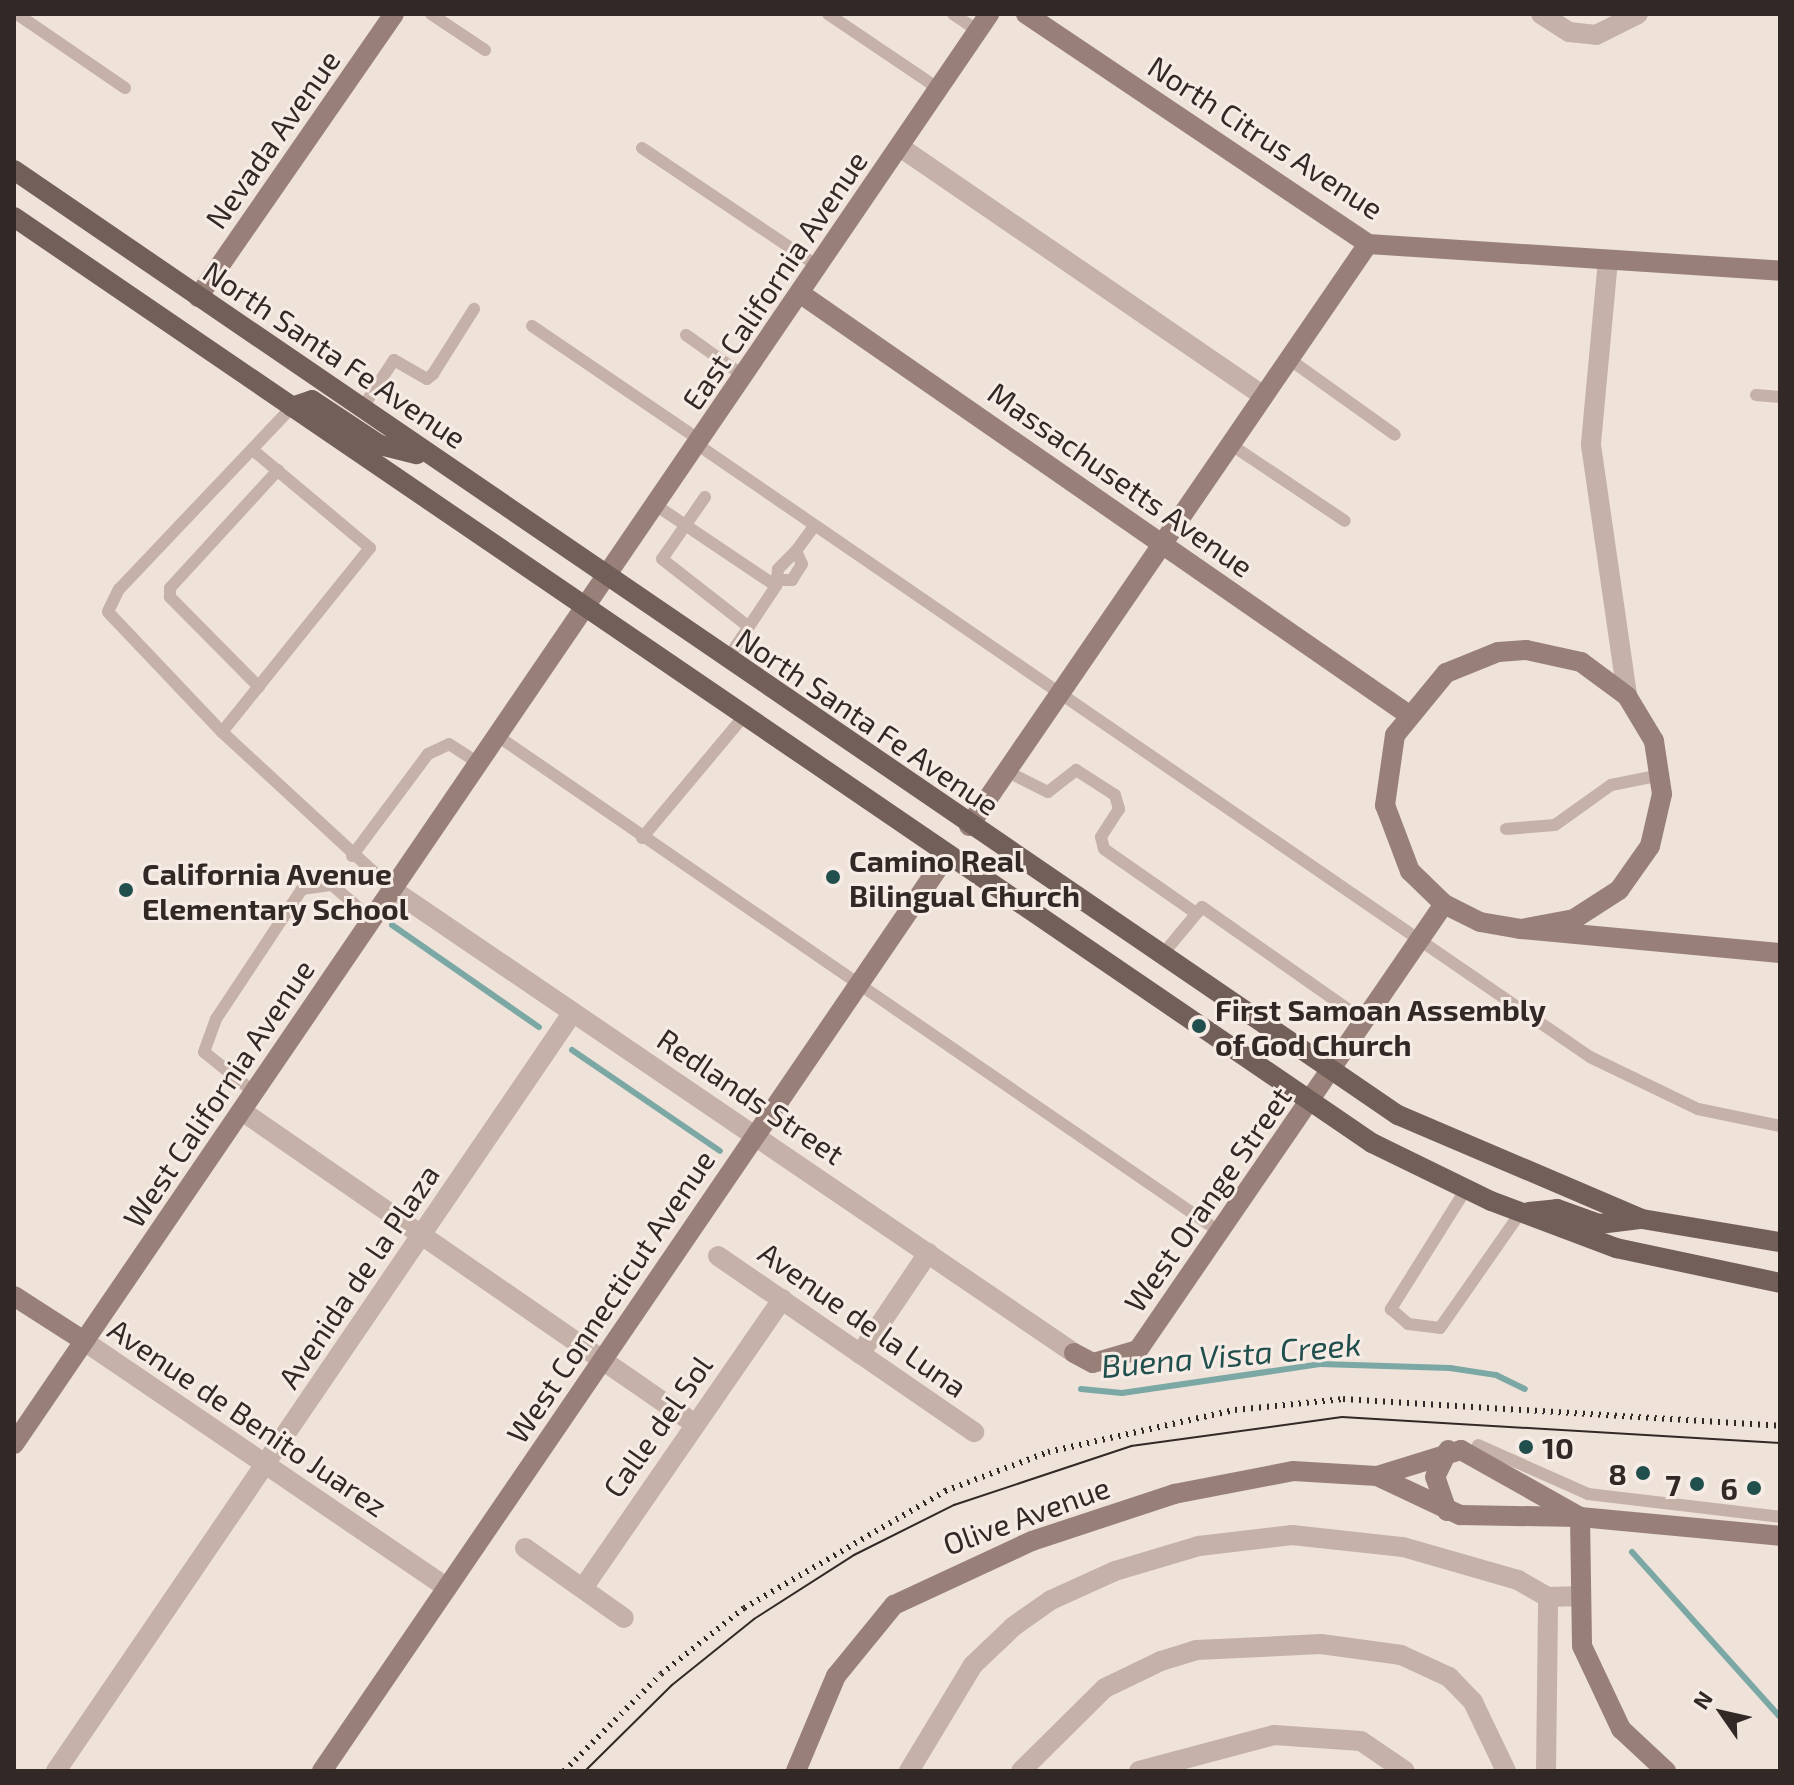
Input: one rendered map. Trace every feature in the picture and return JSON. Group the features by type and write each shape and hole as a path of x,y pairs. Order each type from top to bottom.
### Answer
{"main road":[{"name":"North Santa Fe Avenue","path":"14,170 969,826 1332,1069 1453,1143 1642,1219 1780,1242"},
{"path":"14,217 1372,1143 1466,1189 1616,1248 1780,1283"},
{"path":"292,407 312,400 380,445 432,457"},
{"path":"1521,1212 1557,1209 1599,1224 1642,1219"}],"street":[{"name":"Nevada Avenue","path":"198,297 394,14"},
{"name":"North Citrus Avenue","path":"1026,14 1368,244 1780,271"},
{"path":"1541,14 1569,32 1596,35 1638,14"},
{"name":"East California Avenue","path":"609,580 984,22"},
{"path":"900,147 1264,396"},
{"path":"969,826 1368,244"},
{"path":"1608,260 1591,445 1627,696"},
{"name":"Massachusetts Avenue","path":"801,294 1406,713"},
{"name":"West California Avenue","path":"14,1444 609,580"},
{"path":"1521,929 1574,919 1619,890 1650,846 1661,775 1654,741 1627,696 1593,669 1554,653 1498,652 1446,673 1406,713 1384,781 1389,828 1410,871 1444,904 1480,922 1521,929 1780,953"},
{"name":"West Connecticut Avenue","path":"322,1771 947,855"},
{"name":"Redlands Street","path":"393,890 1074,1353"},
{"name":"West Orange Street","path":"1074,1353 1093,1363 1138,1350 1444,904"},
{"name":"Avenida de la Plaza","path":"56,1771 573,1012"},
{"path":"242,1111 695,1424"},
{"path":"860,1354 928,1253"},
{"name":"Avenue de la Luna","path":"718,1256 974,1432"},
{"name":"Avenue de Benito Juarez","path":"14,1296 447,1588"},
{"name":"Calle del Sol","path":"583,1588 782,1299"},
{"path":"1447,1511 1435,1477 1448,1450"},
{"name":"Olive Avenue","path":"1377,1476 1448,1450 1470,1455 1580,1517"},
{"name":"Olive Avenue","path":"796,1771 836,1676 866,1634 894,1605 944,1576 1174,1494 1293,1471 1377,1476 1447,1511 1580,1517 1780,1536"},
{"path":"1580,1517 1582,1646 1596,1685 1621,1729 1666,1771"},
{"path":"909,1771 973,1665 1014,1626 1051,1600 1115,1571 1199,1546 1292,1535 1403,1547 1518,1580 1548,1597 1580,1596"},
{"path":"525,1548 624,1618"},
{"path":"1546,1771 1548,1597"},
{"path":"1021,1771 1105,1688 1161,1661 1196,1650 1321,1644 1401,1655 1449,1677 1473,1702 1506,1771"},
{"path":"1139,1771 1221,1744 1330,1735 1361,1741 1405,1771"}],"lane":[{"path":"17,14 125,88"},
{"path":"431,14 485,50"},
{"path":"828,14 939,89"},
{"path":"953,14 984,22"},
{"path":"642,148 819,267"},
{"path":"361,410 394,360 427,379 433,374 474,309"},
{"path":"532,326 814,526 1590,1057 1698,1109 1780,1126"},
{"path":"686,335 745,377"},
{"path":"1289,359 1395,435"},
{"path":"1756,395 1780,397"},
{"path":"292,407 119,589 108,612 222,732 352,856 393,890"},
{"path":"1230,444 1345,521"},
{"path":"222,732 370,548 253,450"},
{"path":"259,687 177,604 170,588 278,470"},
{"path":"705,497 662,559 749,627"},
{"path":"657,506 685,525 705,546 747,575 778,583"},
{"path":"726,661 778,583 778,569 814,526"},
{"path":"642,838 744,716"},
{"path":"499,737 856,988 1220,1232"},
{"path":"352,856 441,745 480,764"},
{"path":"1006,771 1048,792 1076,770 1115,795 1119,809 1101,837 1104,849 1193,911"},
{"path":"1506,829 1555,825 1611,785 1661,775"},
{"path":"255,1093 204,1052 216,1019 302,889 332,885 373,920"},
{"path":"1162,955 1193,911 1202,907 1365,1021"},
{"path":"1466,1189 1391,1309 1408,1324 1440,1328 1521,1212"},
{"path":"1448,1450 1478,1445 1558,1483 1709,1529"},
{"path":"1634,1504 1780,1517"}],"waterway":[{"name":"Buena Vista Creek","path":"392,925 539,1027"},
{"name":"Buena Vista Creek","path":"572,1050 720,1151"},
{"name":"Buena Vista Creek","path":"1081,1389 1122,1393 1320,1364 1450,1368 1496,1375 1525,1389"},
{"name":"Buena Vista Creek","path":"1632,1552 1780,1717"}],"tram line":[{"path":"585,1771 672,1685 754,1619 854,1555 954,1505 1131,1446 1342,1417 1780,1443"}],"railway":[{"path":"564,1771 661,1674 744,1608 945,1491 1048,1452 1235,1410 1343,1399 1780,1426"}],"place":[{"name":"Camino Real Bilingual Church","path":"833,877"},
{"name":"California Avenue Elementary School","path":"126,890"},
{"name":"First Samoan Assembly of God Church","path":"1199,1026"},
{"name":"10","path":"1526,1447"},
{"name":"8","path":"1643,1473"},
{"name":"7","path":"1697,1484"},
{"name":"6","path":"1754,1488"}]}
